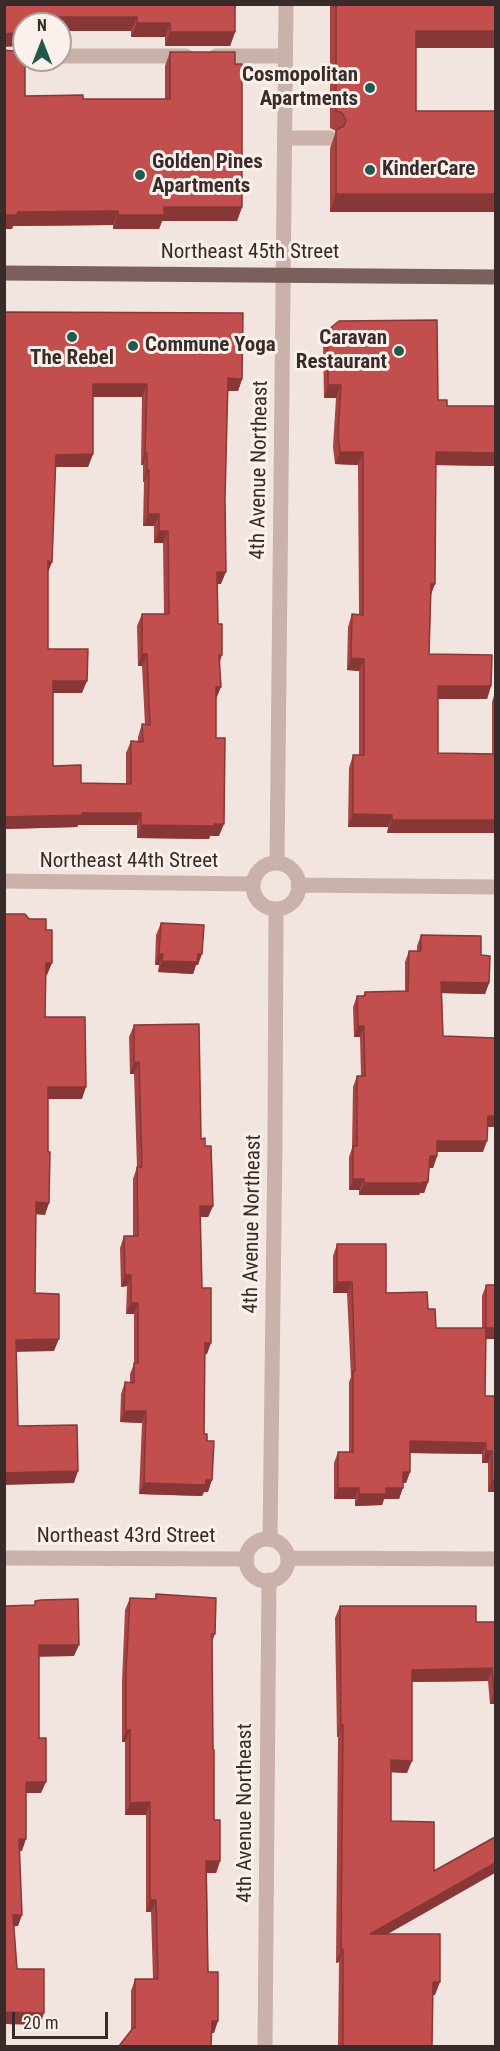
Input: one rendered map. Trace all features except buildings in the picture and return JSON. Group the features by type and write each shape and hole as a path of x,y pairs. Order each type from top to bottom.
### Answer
{"main road":[{"name":"Northeast 45th Street","path":"4,273 495,277"}],"street":[{"name":"4th Avenue Northeast","path":"277,863 286,4"},
{"path":"72,56 285,56"},
{"path":"285,138 330,138"},
{"path":"277,863 288,866 294,872 298,885 293,901 288,906 276,909 260,903 256,898 253,884 258,871 265,866 277,863"},
{"name":"Northeast 44th Street","path":"4,882 253,884"},
{"path":"298,885 495,887"},
{"name":"4th Avenue Northeast","path":"270,1539 276,909"},
{"path":"270,1539 280,1543 285,1548 288,1558 286,1569 277,1579 257,1578 248,1569 249,1549 259,1540 270,1539"},
{"name":"Northeast 43rd Street","path":"4,1558 247,1559"},
{"path":"288,1558 495,1559"},
{"name":"4th Avenue Northeast","path":"265,2046 269,1580"}],"place":[{"name":"Cosmopolitan Apartments","path":"370,88"},
{"name":"KinderCare","path":"370,170"},
{"name":"Golden Pines Apartments","path":"140,175"},
{"name":"The Rebel","path":"72,337"},
{"name":"Commune Yoga","path":"133,346"},
{"name":"Caravan Restaurant","path":"399,351"}]}
